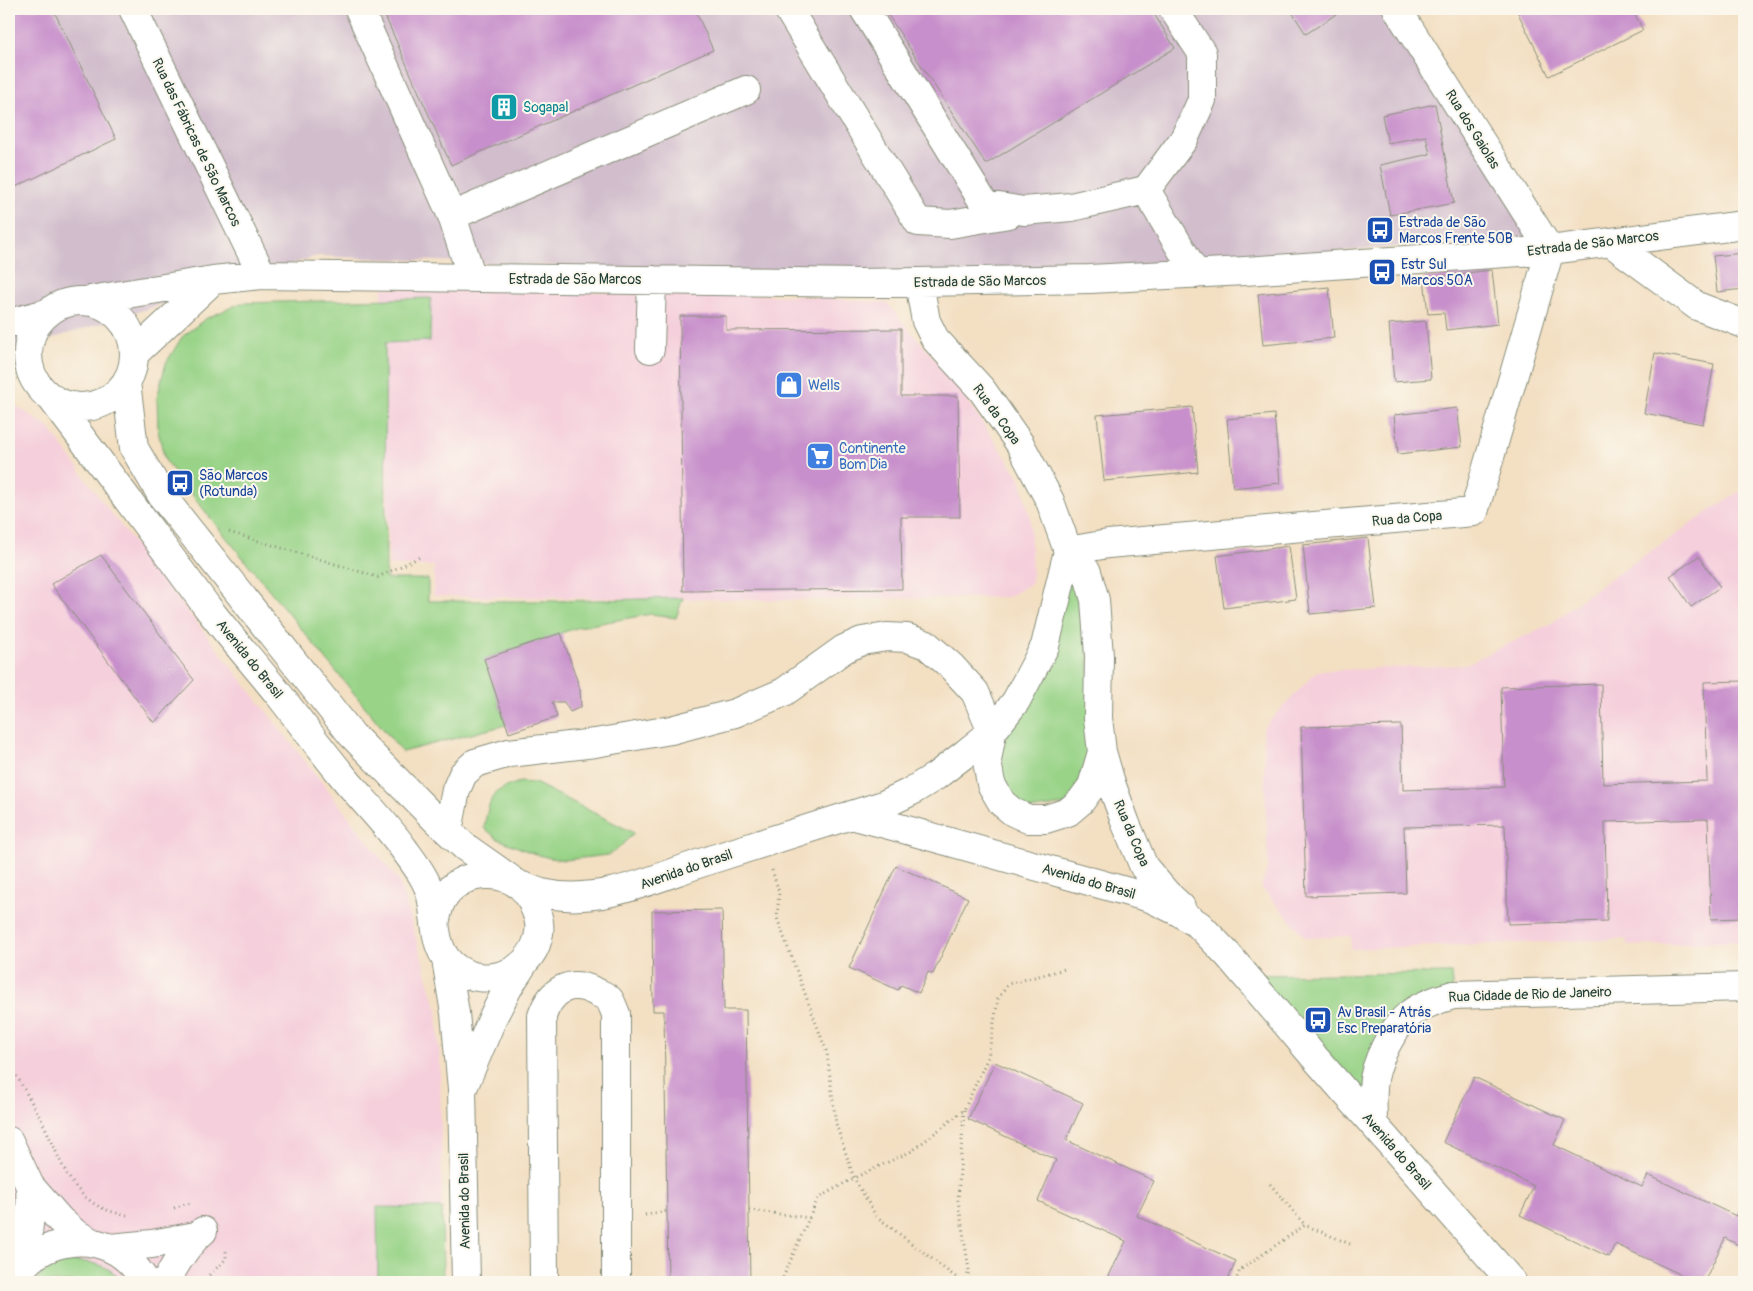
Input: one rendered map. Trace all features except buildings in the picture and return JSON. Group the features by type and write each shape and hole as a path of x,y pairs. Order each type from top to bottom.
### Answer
{"street":[{"name":"Rua das Fábricas de São Marcos","path":"133,9 262,276"},
{"path":"359,9 452,216 472,278"},
{"path":"788,9 918,222 950,224 1024,211 1071,207 1146,190 1184,139 1202,100 1202,53 1173,9"},
{"path":"864,9 985,205 1024,211"},
{"name":"Rua dos Gaiolas","path":"1397,9 1550,250"},
{"path":"452,216 746,90"},
{"path":"1146,190 1196,274"},
{"name":"Estrada de São Marcos","path":"84,300 213,280 262,276 919,283 1090,279 1196,274 1550,250 1744,225"},
{"path":"1610,242 1696,306 1744,324"},
{"name":"Rua da Copa","path":"1068,551 1108,544 1474,512 1550,250"},
{"path":"134,354 213,280"},
{"path":"650,348 652,280"},
{"name":"Rua da Copa","path":"919,283 926,321 935,339 982,390 1020,444 1050,501 1068,551 1087,572 1095,600 1099,656 1098,718 1102,752 1126,824 1144,866 1166,893 1199,925"},
{"path":"9,371 46,393 68,405 84,407 101,403 115,395 126,382 132,369 133,341 128,328 120,317 103,306 84,300 58,306 47,313 36,325 30,340 28,357 32,373 46,393"},
{"path":"9,323 47,313"},
{"name":"Avenida do Brasil","path":"126,382 134,448 162,496 352,735 465,847 515,882 542,893 566,896 618,891 762,843 851,816 1150,898 1179,912 1199,925 1228,955 1512,1282"},
{"name":"Avenida do Brasil","path":"46,393 208,609 404,848 424,878 431,895 435,924"},
{"name":"Rua da Copa","path":"851,816 883,805 910,792 936,776 992,732 1016,700 1045,646 1068,551"},
{"path":"448,831 456,790 463,774 475,763 509,753 595,743 671,730 735,713 784,692 844,650 862,641 887,637 907,638 927,645 951,666 975,692 992,732"},
{"name":"Rua da Copa","path":"992,732 987,761 991,784 1002,803 1013,812 1028,818 1046,818 1068,812 1081,801 1092,786 1102,752"},
{"path":"491,874 515,882 529,895 539,919 538,938 531,956 515,971 497,977 478,977 456,969 438,946 435,924 442,900 456,884 471,877 491,874"},
{"name":"Avenida do Brasil","path":"446,958 455,1013 462,1089 466,1282"},
{"path":"462,1089 494,1015 525,961"},
{"path":"544,1282 542,1016 547,1004 558,992 572,985 584,986 609,999 616,1014 616,1282"},
{"name":"Rua Cidade de Rio de Janeiro","path":"1373,1123 1373,1086 1385,1047 1396,1029 1412,1012 1432,1001 1453,995 1744,987"},
{"path":"9,1141 30,1186 60,1220 75,1233 126,1257 146,1282"},
{"path":"14,1280 30,1231 32,1212 30,1186"},
{"path":"14,1280 26,1263 40,1252 57,1245 75,1242 101,1245 152,1244 204,1230"},
{"path":"166,1282 178,1258 204,1230"}],"path":[{"path":"222,530 378,577 420,558"},
{"path":"762,843 779,892 777,918 827,1053 836,1124 854,1178 876,1216 962,1282"},
{"path":"966,1282 969,1270 958,1200 964,1110 988,1057 998,999 1008,984 1065,969"},
{"path":"9,1063 26,1092 68,1175 78,1189 87,1199 97,1205 132,1216"},
{"path":"782,1282 818,1198 854,1178 912,1151 964,1110"},
{"path":"1270,1184 1305,1225 1350,1244"},
{"path":"170,1210 185,1204 196,1204 204,1230 226,1246 226,1259 202,1282"},
{"path":"749,1210 810,1218"},
{"path":"1235,1282 1240,1270 1305,1225"}],"shaded area":[{"path":"9,9 1395,9 1548,235 943,282 317,256 9,352"},
{"path":"382,288 801,296 887,303 954,382 1020,478 1030,517 1032,583 1008,597 784,600 434,596 434,566 389,566"},
{"path":"9,401 49,428 113,516 399,881 437,1010 440,1061 443,1282 9,1282"},
{"path":"1738,492 1744,492 1744,941 1627,946 1626,939 1351,949 1351,936 1306,938 1261,887 1268,866 1263,728 1317,671 1464,665 1552,623 1592,591"}],"green space":[{"path":"431,298 430,341 385,343 386,579 428,579 428,601 683,598 676,618 651,614 579,627 485,659 506,725 402,752 165,460 158,431 157,398 166,363 182,337 205,319 241,303"},
{"path":"1072,573 1088,648 1093,741 1071,804 1028,810 1005,793 998,765 1005,737"},
{"path":"520,782 535,783 634,833 619,848 608,855 565,860 532,853 498,839 484,828 490,803 493,797 502,789"},
{"path":"1451,973 1453,995 1396,1029 1373,1123 1244,975"},
{"path":"377,1207 442,1208 443,1282 378,1282"},
{"path":"71,1261 100,1265 112,1272 122,1282 33,1282 50,1268"}],"place":[{"name":"Sogapal","path":"504,107"},
{"name":"Estrada de São Marcos Frente 50B","path":"1380,230"},
{"name":"Estr Sul Marcos 50A","path":"1382,272"},
{"name":"Wells","path":"789,385"},
{"name":"Continente Bom Dia","path":"820,456"},
{"name":"São Marcos (Rotunda)","path":"180,483"},
{"name":"Av Brasil - Atrás Esc Preparatória","path":"1318,1020"}]}
